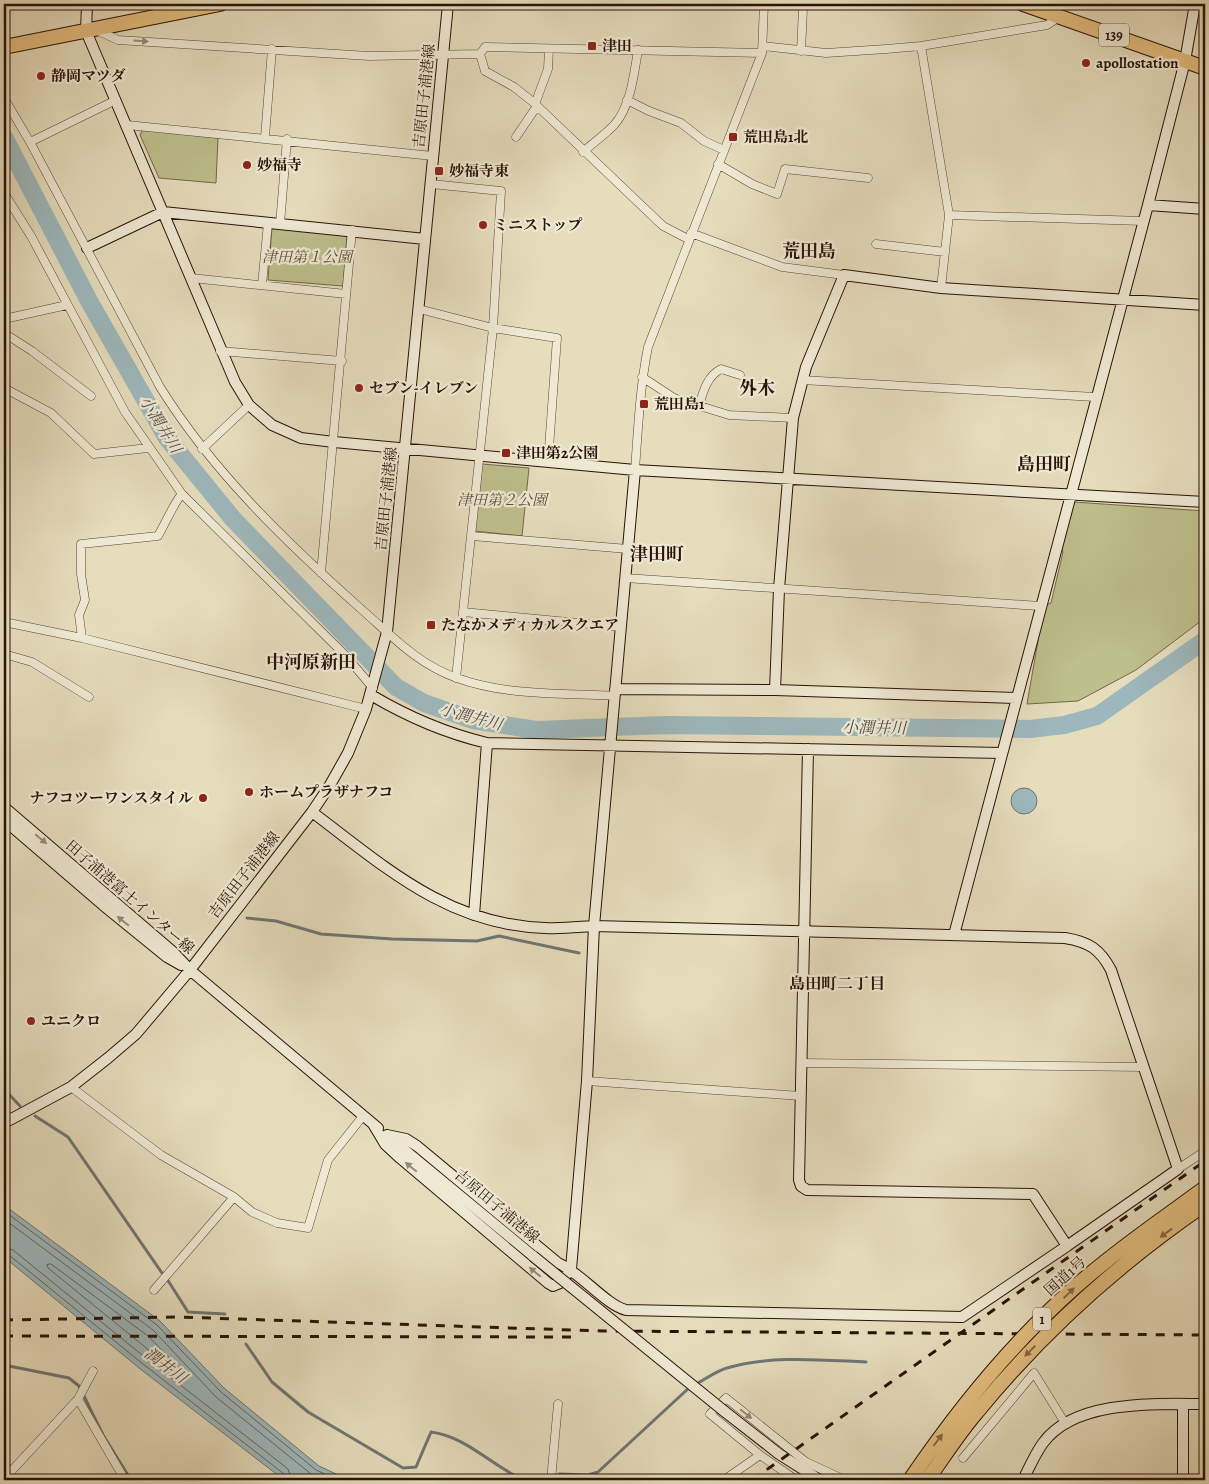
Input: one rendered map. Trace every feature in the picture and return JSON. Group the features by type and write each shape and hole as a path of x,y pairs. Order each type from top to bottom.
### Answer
{"highway":[{"path":"4,47 220,4"},
{"name":"139","path":"1023,4 1205,68"},
{"name":"国道1号","path":"910,1480 978,1387 1022,1338 1075,1287 1136,1237 1205,1188"},
{"name":"国道1号","path":"927,1480 975,1414 1017,1364 1071,1311 1138,1252 1205,1204"}],"street":[{"path":"87,4 90,30 116,100 220,351 249,405 272,425 301,438 406,450 635,470 1070,496 1205,502"},
{"name":"吉原田子浦港線","path":"448,4 387,636 373,689 348,753 312,812 190,970 533,1256 779,1454 820,1480"},
{"path":"373,1124 385,1144 400,1158 548,1283 557,1285 571,1269 587,1081 594,926 643,391 642,377 648,347 762,50 764,4"},
{"path":"954,935 1095,398 1144,221 1185,61 1195,4"},
{"path":"801,51 803,8"},
{"path":"480,54 485,48 762,50 826,53 921,46 1047,25 1061,16"},
{"path":"90,30 118,40 369,56 480,54"},
{"path":"921,46 949,215 941,288"},
{"path":"265,137 272,49"},
{"path":"516,137 536,105 548,70 549,49"},
{"path":"583,152 616,123 627,100 634,77 638,50"},
{"path":"480,54 485,71 514,87 536,105 583,152 663,226 690,236 782,267 941,288 1205,305"},
{"path":"4,98 30,142 160,387 202,449 242,494 321,573 387,636 413,656 456,678 486,686 520,690 615,692 775,690 1015,702"},
{"path":"30,142 116,100"},
{"path":"627,100 649,111 682,123 704,141 724,150"},
{"path":"127,125 287,139 434,156"},
{"path":"280,224 287,139"},
{"path":"718,164 752,184 777,194 785,170 868,178"},
{"path":"431,184 501,191 493,328 456,678"},
{"path":"4,194 31,236 105,378 148,448 182,494 345,655 373,689 407,716 453,735 487,744 808,749 1003,749"},
{"path":"1148,205 1205,209"},
{"path":"86,248 163,212 352,230 425,240"},
{"path":"949,215 1144,221"},
{"path":"262,285 268,223"},
{"path":"321,573 342,361 352,230"},
{"path":"876,244 945,252"},
{"path":"775,690 779,589 793,418 802,380 844,275"},
{"path":"191,278 346,294"},
{"path":"4,319 67,305"},
{"path":"419,310 493,328 557,338 548,462"},
{"path":"4,333 32,351 91,396"},
{"path":"220,351 342,361"},
{"path":"698,406 709,379 716,372 721,369 740,376"},
{"path":"642,377 674,398 729,415 793,418"},
{"path":"802,380 1095,398"},
{"path":"4,388 51,413 94,454 148,448"},
{"path":"202,449 249,405"},
{"path":"82,638 79,615 85,600 81,574 81,544 158,536 170,517 177,498 182,494"},
{"path":"472,536 628,549"},
{"path":"625,578 1040,606"},
{"path":"463,612 621,627"},
{"path":"4,622 82,638 366,709"},
{"path":"4,654 32,662 89,697"},
{"path":"474,915 487,744"},
{"path":"808,749 799,1180 801,1186 807,1190 1033,1194 1067,1246"},
{"name":"田子浦港富士インター線","path":"4,807 172,950 190,970"},
{"path":"312,812 411,886 439,902 474,915 513,925 546,928 594,926 1065,938 1084,941 1096,947 1111,970 1178,1169"},
{"name":"田子浦港富士インター線","path":"4,820 160,951 190,970"},
{"path":"4,1122 71,1087 136,1034 190,970"},
{"path":"802,1063 1143,1067"},
{"path":"587,1081 801,1096"},
{"path":"71,1087 161,1155 234,1197 252,1212 277,1222 308,1228 328,1160 363,1116"},
{"path":"387,1135 406,1139 417,1146 558,1263 571,1269 615,1305 626,1310 962,1317 1205,1150"},
{"path":"154,1290 234,1197"},
{"path":"4,1479 80,1395 93,1371"},
{"path":"963,1458 1034,1373 1064,1423"},
{"path":"80,1395 125,1480"},
{"path":"796,1480 760,1455 710,1414 726,1398 806,1462 845,1480"},
{"path":"551,1480 558,1404"},
{"path":"1023,1480 1043,1442 1064,1423 1093,1412 1133,1404 1205,1404"},
{"path":"1182,1480 1183,1404"},
{"path":"724,1480 760,1455"}],"green space":[{"path":"143,129 218,138 216,183 159,178 140,135"},
{"name":"津田第１公園","path":"272,228 347,234 343,286 268,280"},
{"name":"津田第２公園","path":"482,464 529,468 522,536 475,531"},
{"path":"1074,502 1205,511 1205,618 1136,670 1078,701 1027,704 1044,606 1051,603 1063,552 1061,547"}],"water":[{"path":"1024,788 1033,792 1037,801 1033,810 1024,814 1015,810 1011,801 1015,792"},
{"name":"潤井川","path":"4,1205 160,1321 224,1388 319,1466 349,1480 284,1480 139,1368 4,1257"}],"waterway":[{"name":"小潤井川","path":"4,137 89,301 167,438 233,519 396,687 424,703 473,720 536,730 666,725 1030,729 1064,725 1097,716 1205,640"},
{"path":"247,918 276,921 321,934 392,939 477,941 499,936 579,953"},
{"path":"4,1089 20,1106"},
{"path":"35,1116 68,1137 162,1273"},
{"path":"167,1279 188,1312 225,1314"},
{"path":"246,1344 272,1382 308,1412 403,1468 416,1467 431,1432 457,1440 524,1480"},
{"path":"696,1384 723,1369 761,1361 796,1359 866,1362"},
{"path":"4,1365 69,1378 79,1386 103,1435 131,1480"},
{"path":"559,1474 588,1475 598,1472 690,1387"}],"railway":[{"path":"752,1480 1205,1161"},
{"path":"4,1320 177,1317 603,1331 1205,1335"},
{"path":"4,1336 579,1337"}],"place":[{"name":"津田","path":"592,46"},
{"name":"apollostation","path":"1086,63"},
{"name":"静岡マツダ","path":"41,76"},
{"name":"荒田島1北","path":"733,137"},
{"name":"妙福寺","path":"247,165"},
{"name":"妙福寺東","path":"439,171"},
{"name":"ミニストップ","path":"483,225"},
{"name":"セブン-イレブン","path":"359,388"},
{"name":"荒田島1","path":"644,404"},
{"name":"津田第2公園","path":"506,453"},
{"name":"たなかメディカルスクエア","path":"431,625"},
{"name":"ホームプラザナフコ","path":"249,792"},
{"name":"ナフコツーワンスタイル","path":"203,798"},
{"name":"ユニクロ","path":"31,1021"}],"district":[{"name":"荒田島","path":"809,251"},
{"name":"外木","path":"757,388"},
{"name":"島田町","path":"1044,464"},
{"name":"津田町","path":"657,554"},
{"name":"中河原新田","path":"311,662"},
{"name":"島田町二丁目","path":"837,983"}]}
